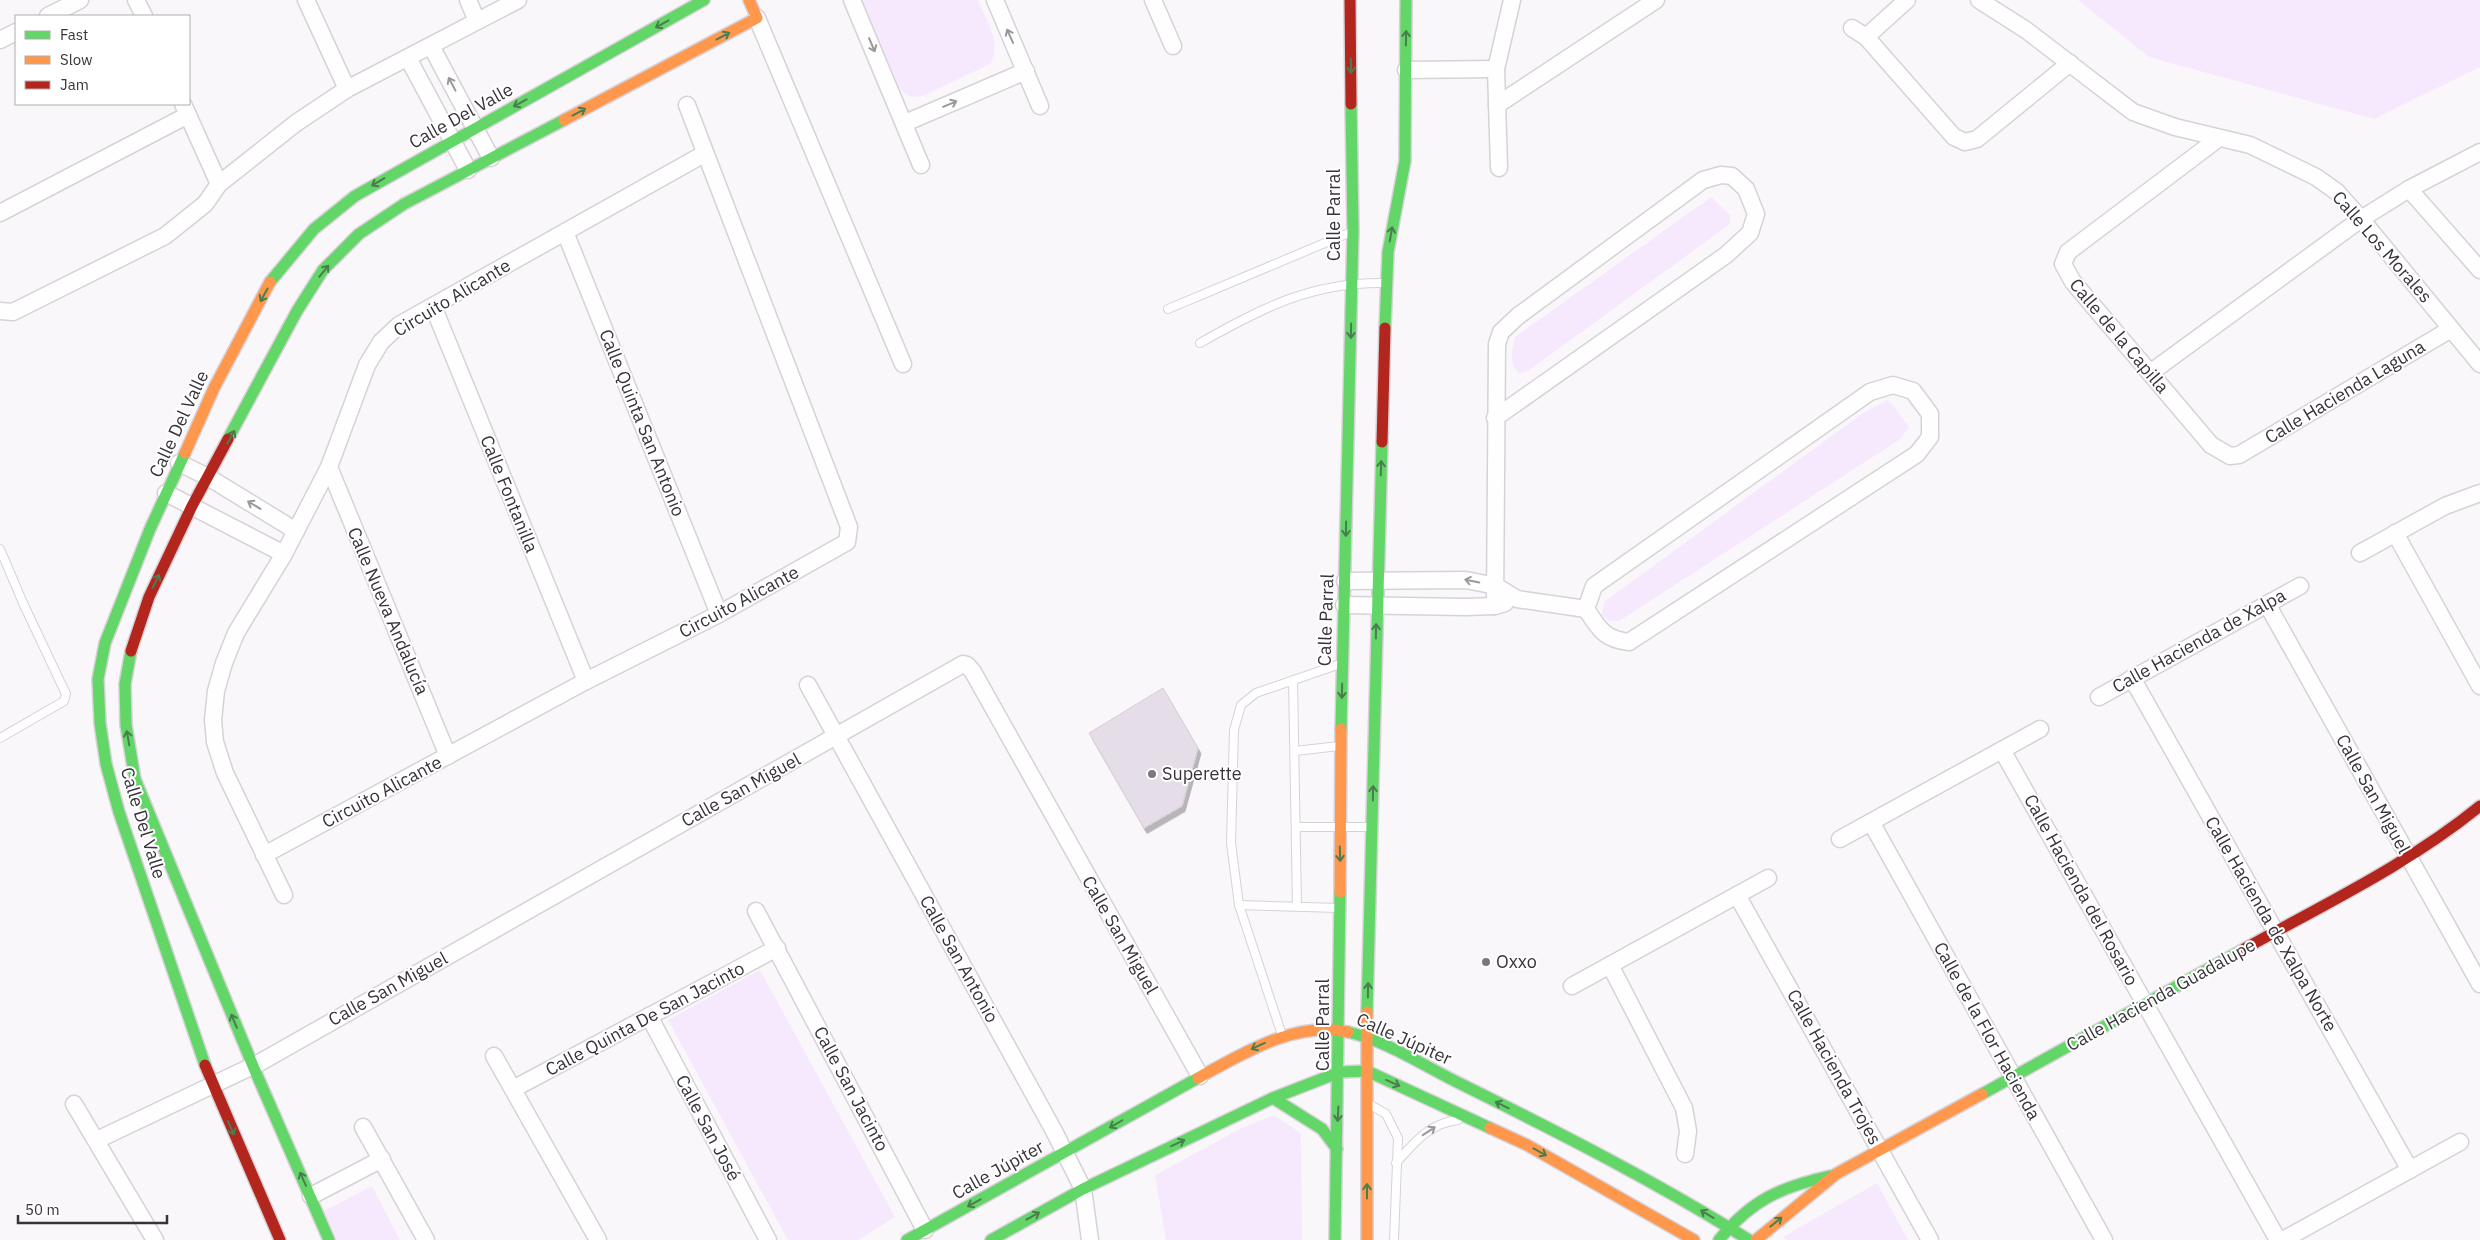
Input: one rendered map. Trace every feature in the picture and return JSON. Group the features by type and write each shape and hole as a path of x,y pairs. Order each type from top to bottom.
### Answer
{"street":[{"path":"50,15 80,0"},
{"path":"136,0 144,15"},
{"path":"306,0 347,89"},
{"path":"468,0 477,21"},
{"path":"0,310 13,312 165,236 205,204 219,184 296,122 347,89 518,0"},
{"name":"Calle Del Valle","path":"280,1240 211,1084 132,853 106,764 100,723 98,679 105,643 166,493 214,388 274,276 314,229 355,196 704,0"},
{"path":"749,0 903,364"},
{"path":"852,0 905,123 921,166"},
{"path":"994,0 1040,106"},
{"path":"1155,0 1173,46"},
{"name":"Calle Parral","path":"1335,1240 1340,1072 1341,908 1339,827 1353,231 1350,0"},
{"path":"1367,1240 1368,1103 1366,1039 1386,283 1388,252 1405,161 1406,0"},
{"path":"1498,168 1496,69 1512,0"},
{"path":"1497,106 1656,0"},
{"path":"1866,37 1907,0"},
{"name":"Calle Los Morales","path":"1979,0 2070,63 2133,112 2175,127 2250,145 2316,177 2337,192 2480,364"},
{"name":"Calle Del Valle","path":"329,1240 253,1066 135,779 126,725 125,684 131,649 148,597 192,506 297,311 323,270 359,234 404,204 757,18"},
{"path":"1852,28 1866,37 1954,136 1965,142 1977,138 2070,63"},
{"path":"0,40 15,32"},
{"path":"431,46 491,158"},
{"path":"408,58 468,170"},
{"path":"1406,70 1496,69"},
{"path":"905,123 1026,71"},
{"name":"Circuito Alicante","path":"264,855 586,681 719,614 840,548 847,542 849,528 687,106"},
{"path":"0,213 186,109 219,184"},
{"name":"Calle de la Capilla","path":"2219,138 2068,252 2063,264 2065,271 2073,282 2211,445 2230,456 2239,455"},
{"path":"2150,373 2361,220 2409,189 2480,152"},
{"name":"Circuito Alicante","path":"284,895 225,773 215,742 212,720 216,691 224,662 233,640 284,554 328,467 367,365 381,342 399,325 704,154"},
{"path":"1495,418 1726,254 1750,233 1756,214 1746,189 1732,176 1721,174 1703,180 1509,322 1501,332 1497,344 1495,418 1495,606"},
{"path":"2409,189 2480,270"},
{"name":"Calle Quinta San Antonio","path":"566,232 719,614"},
{"name":"Calle Fontanilla","path":"433,306 586,681"},
{"name":"Calle Hacienda Laguna","path":"2239,455 2451,329"},
{"path":"1345,580 1466,580 1496,586 1517,599 1586,609 1602,633 1616,640 1629,642 1917,454 1930,437 1930,414 1914,391 1893,385 1870,392 1594,586 1586,609"},
{"path":"179,463 208,477 296,531"},
{"name":"Calle Nueva Andalucía","path":"328,467 448,756"},
{"path":"166,493 284,554"},
{"path":"2360,553 2445,506 2480,493"},
{"path":"2395,533 2480,686"},
{"name":"Calle Hacienda de Xalpa","path":"2099,697 2300,586"},
{"path":"1344,605 1495,606 1517,599"},
{"name":"Calle San Miguel","path":"2267,604 2480,984"},
{"name":"Calle San Miguel","path":"97,1140 211,1084 253,1066 963,664 970,667 1200,1076"},
{"name":"Calle Hacienda de Xalpa Norte","path":"2132,678 2410,1170"},
{"name":"Calle San Antonio","path":"808,684 1083,1188 1090,1240"},
{"path":"1840,839 2040,729"},
{"name":"Calle Hacienda del Rosario","path":"2002,750 2278,1240"},
{"name":"Calle Hacienda Guadalupe","path":"1756,1240 1836,1174 2409,858 2447,833 2480,806"},
{"name":"Calle de la Flor Hacienda","path":"1871,822 2104,1240"},
{"path":"1572,986 1768,878"},
{"name":"Calle Hacienda Trojes","path":"1738,895 1930,1240"},
{"name":"Calle San Jacinto","path":"756,911 925,1230"},
{"name":"Calle Quinta De San Jacinto","path":"513,1089 777,948"},
{"path":"1610,965 1684,1108 1688,1131 1685,1154"},
{"name":"Calle San José","path":"649,1016 768,1240"},
{"name":"Calle Júpiter","path":"907,1240 1243,1053 1300,1032 1339,1030 1366,1039 1590,1148 1675,1194 1749,1240"},
{"path":"494,1056 598,1240"},
{"path":"990,1240 1083,1188 1273,1098 1340,1072 1367,1071 1473,1118 1536,1150 1694,1240"},
{"path":"1273,1098 1322,1129 1337,1149"},
{"path":"74,1104 155,1240"},
{"path":"363,1128 382,1158 426,1240"},
{"path":"2283,1240 2460,1142"},
{"path":"311,1196 382,1158"},
{"name":"Calle Hacienda Guadalupe","path":"1719,1240 1746,1210 1765,1197 1786,1186 1836,1174"}],"lane":[{"path":"1168,309 1353,231"},
{"path":"1200,343 1279,301 1352,282 1386,283"},
{"path":"0,549 23,604 66,694 64,701 0,738"},
{"path":"1283,1037 1239,905 1231,843 1234,730 1241,705 1256,692 1342,664"},
{"path":"1293,680 1297,905"},
{"path":"1295,751 1341,745"},
{"path":"1296,827 1372,827"},
{"path":"1239,905 1297,905 1341,908"},
{"path":"1368,1103 1386,1114 1398,1138 1394,1240"},
{"path":"1396,1164 1416,1139 1427,1132 1444,1122 1473,1118"}],"shaded area":[{"path":"861,0 978,0 992,32 995,48 994,56 990,64 927,94 919,97 909,96 900,89"},
{"path":"2078,0 2480,0 2480,67 2374,119 2149,57"},
{"path":"1711,197 1730,215 1730,224 1528,371 1519,373 1512,360 1515,337"},
{"path":"1887,400 1909,427 1899,440 1619,621 1609,621 1602,615 1604,602 1863,413"},
{"path":"760,970 895,1217 858,1240 788,1240 668,1020"},
{"path":"1274,1115 1301,1133 1302,1240 1166,1240 1155,1175 1242,1128"},
{"path":"1877,1183 1908,1240 1787,1240 1783,1237"},
{"path":"372,1186 400,1240 337,1240 324,1211"}],"building":[{"name":"Superette","path":"1163,688 1198,748 1182,806 1144,828 1089,733"}],"traffic: fast":[{"path":"270,282 314,229 355,196 704,0"},
{"path":"1385,328 1388,252 1405,161 1406,0"},
{"path":"1341,729 1353,231 1351,104"},
{"path":"228,439 297,311 323,270 359,234 404,204 564,120"},
{"path":"1367,1012 1382,442"},
{"path":"185,453 150,529 105,643 98,679 100,723 106,764 119,812 205,1065"},
{"path":"131,651 125,684 126,725 135,779 253,1066 329,1240"},
{"path":"1335,1240 1340,892"},
{"path":"1982,1094 2244,949"},
{"path":"1348,1032 1379,1042 1573,1141 1645,1179 1749,1240"},
{"path":"991,1240 1083,1189 1273,1098 1340,1072 1367,1071 1490,1128"},
{"path":"907,1240 1198,1078"},
{"path":"1273,1098 1322,1129 1337,1149"},
{"path":"1719,1240 1743,1215 1768,1197 1796,1185 1830,1176"}],"traffic: slow":[{"path":"564,120 757,18 749,0"},
{"path":"185,453 214,388 270,282"},
{"path":"1340,892 1341,729"},
{"path":"1367,1012 1367,1240"},
{"path":"1198,1078 1251,1050 1289,1035 1308,1031 1348,1032"},
{"path":"1756,1240 1836,1174 1982,1094"},
{"path":"1490,1128 1527,1145 1694,1240"}],"traffic: jam":[{"path":"1350,0 1351,104"},
{"path":"1382,442 1385,328"},
{"path":"131,651 149,597 192,506 228,439"},
{"path":"2244,949 2395,865 2453,827 2480,806"},
{"path":"205,1065 280,1240"}],"place":[{"name":"Superette","path":"1152,774"},
{"name":"Oxxo","path":"1486,962"}]}
